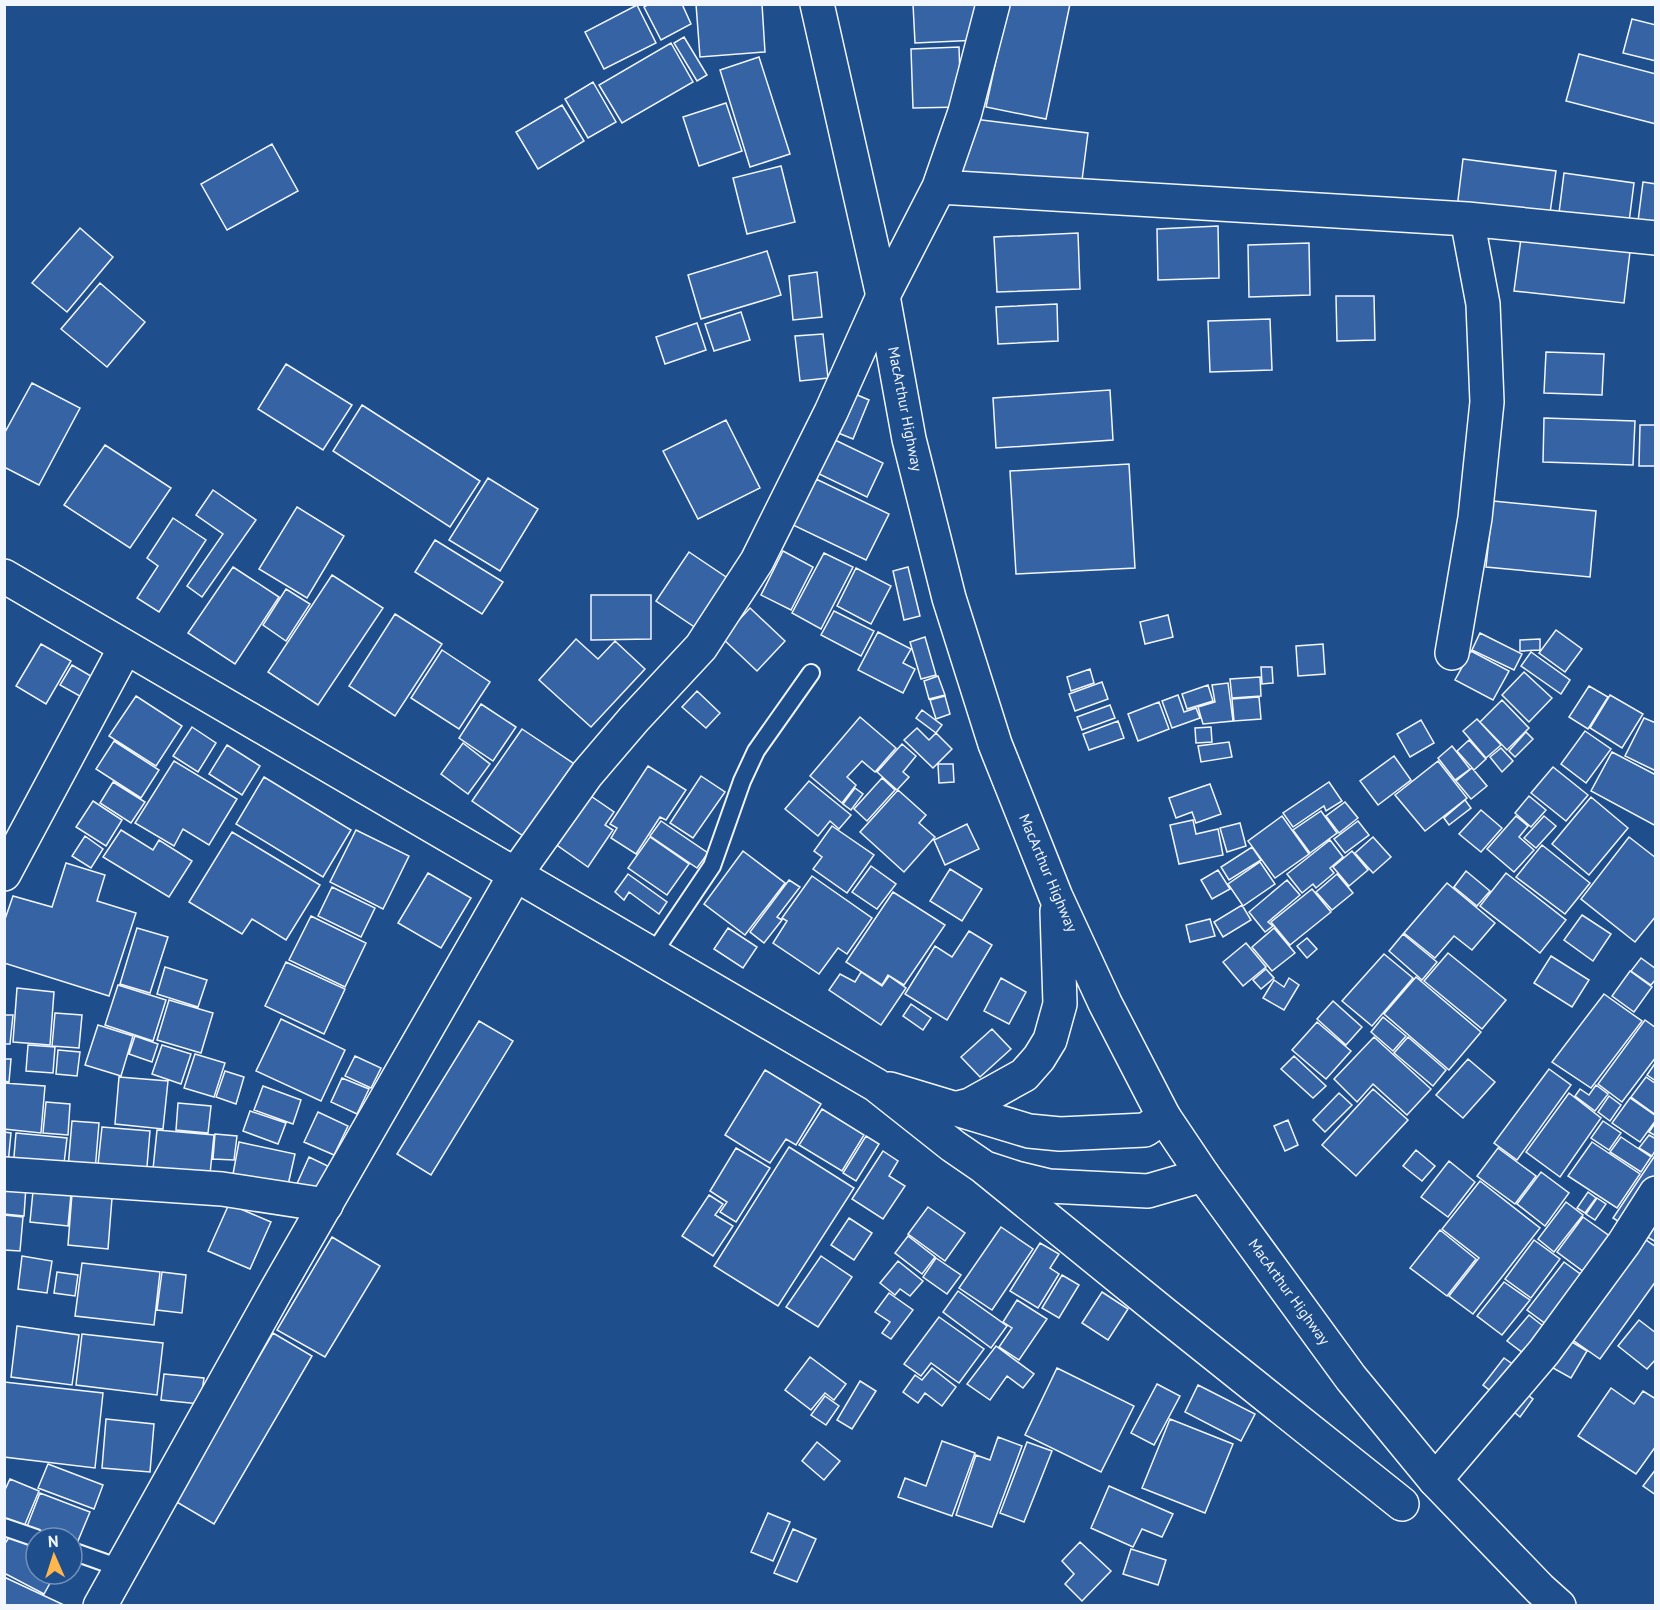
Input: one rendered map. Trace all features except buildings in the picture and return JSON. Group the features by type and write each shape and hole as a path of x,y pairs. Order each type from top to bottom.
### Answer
{"main road":[{"name":"MacArthur Highway","path":"817,4 883,296 909,440 949,598 995,744 1056,897 1105,1002 1164,1117 1203,1175 1352,1378 1435,1480 1540,1589 1559,1605"},
{"path":"100,1605 515,875 587,774 701,647 757,561 831,412 883,296 939,187 964,112 993,4"},
{"path":"939,187 1467,219 1656,238"},
{"path":"1452,653 1475,518 1488,402 1483,304 1467,219"},
{"path":"4,576 876,1085 953,1146 985,1168 1402,1504"},
{"path":"4,874 125,648"},
{"path":"958,1108 970,1105 1024,1075 1039,1059 1050,1040 1060,1004 1056,897"},
{"path":"876,1085 1029,1131 1060,1134 1145,1130 1164,1117"},
{"path":"985,1168 1049,1186 1102,1190 1148,1191 1203,1175"},
{"path":"4,1174 222,1189 326,1204"},
{"path":"1435,1480 1544,1352 1624,1243 1656,1192"}],"lane":[{"path":"652,955 712,866 742,781 756,751 812,673"},
{"path":"4,1527 24,1534"},
{"path":"84,1555 120,1568"}]}
